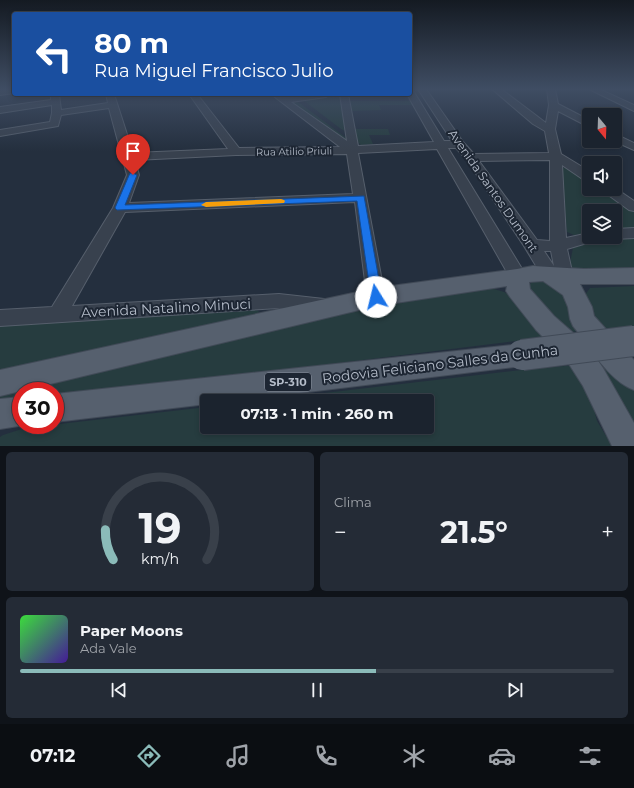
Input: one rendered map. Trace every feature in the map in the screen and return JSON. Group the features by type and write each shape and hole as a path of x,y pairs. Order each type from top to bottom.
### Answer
{"main road":[{"path":"0,383 376,297 518,277 526,273 541,273 562,280 634,276"},
{"path":"518,277 518,291 545,323 577,353 593,376 629,446"},
{"path":"562,280 580,307 582,320 619,364 634,377"},
{"name":"Rodovia Feliciano Salles da Cunha","path":"64,407 634,342"},
{"path":"0,414 12,413"}],"street":[{"path":"0,133 54,124 57,110"},
{"path":"57,113 70,110"},
{"path":"58,314 120,208 133,175 115,110"},
{"path":"205,110 236,152"},
{"path":"305,110 352,145"},
{"path":"346,110 376,297"},
{"name":"Avenida Santos Dumont","path":"421,110 518,277"},
{"name":"Avenida Santos Dumont","path":"436,110 459,144 471,158 532,245 562,280"},
{"path":"522,110 537,122 550,129"},
{"path":"553,110 550,129 556,156 558,246 562,280"},
{"path":"563,110 582,120"},
{"path":"622,141 634,147"},
{"name":"Rua Atilio Priuli","path":"129,157 352,145 459,144"},
{"path":"471,158 556,156 582,173"},
{"path":"618,196 634,207"},
{"path":"120,208 361,198"},
{"path":"622,234 634,233"},
{"path":"532,245 558,246 582,239"},
{"name":"Avenida Natalino Minuci","path":"0,318 279,301 331,307"}],"green space":[{"path":"301,110 309,110 349,140 346,142"},
{"path":"316,110 343,110 345,131"},
{"path":"351,110 381,110 351,111"},
{"path":"354,129 388,129 390,135 369,135 373,144 361,145 355,140"},
{"path":"561,168 568,168 582,177 582,196 611,196 634,211 634,230 622,230 622,204 582,204 582,234 574,235 567,232"},
{"path":"622,238 634,238 634,271 577,273 569,267 573,248 582,243 622,244"},
{"path":"533,280 552,284 559,289 570,304 583,331 567,332 532,294 529,286"},
{"path":"634,286 634,326 601,329 585,295 590,288"},
{"path":"491,288 504,292 516,299 548,337 64,397 64,382 47,382 334,314"},
{"path":"251,309 259,311 257,315 0,377 0,325"},
{"path":"609,362 634,386 634,444 592,365"},
{"path":"577,365 595,397 594,409 597,421 612,446 0,446 0,437 12,432 12,434 64,434 64,424 200,408 200,434 434,434 434,394 316,394 530,369"},
{"path":"12,390 12,403 0,404 0,393"}],"slow traffic":[{"path":"206,205 281,201"}],"route":[{"path":"133,175 120,208 361,198 376,297"}]}
